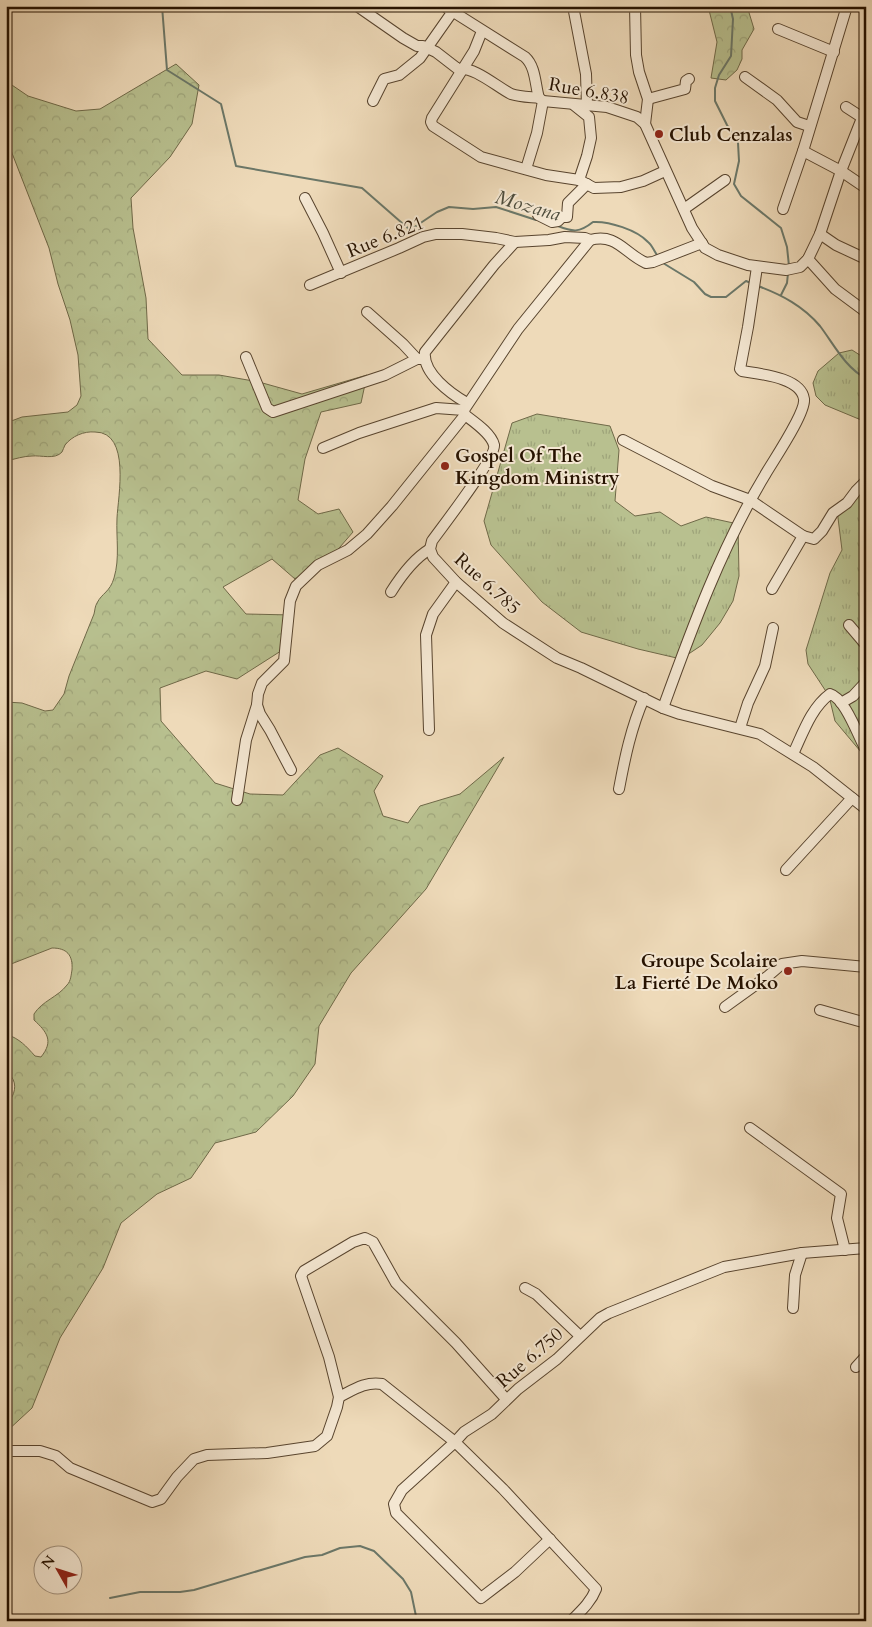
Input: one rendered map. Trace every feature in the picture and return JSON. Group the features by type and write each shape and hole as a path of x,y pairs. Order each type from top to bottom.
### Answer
{"street":[{"name":"Rue 6.838","path":"357,6 403,38 417,46 428,48 458,69 462,68 484,76 491,83 501,86 511,94 574,105 607,107 637,117 645,124 692,228 705,248 718,255 775,269 800,267 808,259"},
{"path":"573,6 586,74 587,106"},
{"path":"635,6 636,55 639,72 648,99 645,124"},
{"path":"783,209 803,151 809,126 847,6"},
{"path":"373,101 384,79 399,75 420,58 428,48 449,8 529,60 534,71 541,100 538,133 526,169"},
{"path":"778,29 834,52"},
{"path":"482,31 474,51 432,118 431,122 434,126 481,157 546,175 583,182 600,189 627,186 665,171"},
{"path":"745,77 777,100 797,122 809,126"},
{"path":"648,99 685,89 688,79"},
{"path":"538,215 552,222 558,222 562,217 566,217 568,203 583,182 591,138 589,117 574,105"},
{"path":"846,107 864,117 840,171 820,234 808,259 836,289 866,312"},
{"path":"803,151 866,188"},
{"path":"684,209 725,180"},
{"path":"305,198 323,233 340,273"},
{"name":"Rue 6.821","path":"310,285 423,237 436,234 462,234 515,242 565,237 590,240 601,238 613,239 646,263 702,243"},
{"path":"820,234 836,245 866,259"},
{"path":"237,800 246,740 257,705 258,694 262,683 284,661 290,601 296,586 318,565 348,550 367,534 392,506 466,409 518,329 590,240"},
{"path":"246,357 267,408 273,412 385,375 420,359 494,265 515,242"},
{"path":"663,708 717,568 750,500 797,421 805,400 795,384 740,369 757,266"},
{"name":"Rue 6.785","path":"367,312 420,359 494,443 494,450 480,473 432,541 430,549 433,557 456,582 503,623 557,658 663,708 760,734 793,754 866,809"},
{"path":"323,448 359,433 436,408 466,409"},
{"path":"623,440 712,486 750,500 804,536 814,539 822,531 833,513 846,503 866,481"},
{"path":"772,590 804,536"},
{"path":"391,592 416,560 430,549"},
{"path":"429,730 426,635 433,614 456,582"},
{"path":"849,625 866,645"},
{"path":"740,728 748,703 765,666 773,628"},
{"path":"841,703 853,696 866,682"},
{"path":"793,754 815,710 824,698 830,694 836,696 841,703 866,750"},
{"path":"619,789 626,748 644,698"},
{"path":"257,705 291,770"},
{"path":"786,870 852,798"},
{"path":"724,1007 782,964 802,961 866,967"},
{"path":"820,1010 866,1023"},
{"path":"750,1128 823,1182 836,1188 841,1194 837,1218 845,1250"},
{"path":"6,1451 40,1451 56,1456 70,1468 152,1502 161,1499 177,1477 194,1459 207,1455 267,1453 315,1446 327,1436 338,1407 339,1397 329,1358 301,1276 304,1271 353,1242 365,1238 373,1242 396,1283 456,1343 506,1399"},
{"name":"Rue 6.750","path":"550,1538 515,1572 480,1598 396,1513 394,1504 402,1490 464,1432 492,1414 506,1399 557,1359 600,1318 712,1271 802,1253 866,1248"},
{"path":"793,1308 795,1275 802,1253"},
{"path":"525,1288 536,1294 580,1336"},
{"path":"856,1367 866,1356"},
{"path":"339,1397 372,1382 382,1384 455,1442 550,1538 596,1589 583,1609 571,1621"}],"green space":[{"path":"708,6 747,6 754,29 742,50 742,59 737,70 726,80 711,78 717,42"},
{"path":"176,64 199,85 192,124 170,157 131,198 133,228 146,298 148,339 182,375 219,375 259,382 302,394 367,375 361,403 321,412 305,459 298,500 318,514 339,509 353,532 327,562 295,579 272,559 223,587 246,614 292,615 284,649 237,679 206,671 160,688 161,721 215,783 250,794 283,795 320,755 338,748 383,776 374,791 383,816 408,823 420,806 460,794 504,757 426,889 351,973 319,1026 315,1064 293,1096 256,1132 215,1143 191,1178 157,1194 121,1223 103,1268 60,1338 32,1408 6,1432 6,1100 12,1097 15,1086 6,1071 6,1034 26,1046 35,1056 41,1057 48,1041 45,1033 34,1020 34,1014 68,983 72,965 68,953 62,949 52,948 6,966 6,702 22,703 45,711 53,710 64,694 96,604 114,578 117,563 120,467 114,442 106,435 95,432 78,435 68,442 62,452 56,456 29,456 6,461 6,423 22,417 68,412 77,405 81,396 78,355 70,320 49,248 10,148 6,129 6,81 28,96 76,111 100,109"},
{"path":"852,350 866,359 866,422 825,405 816,396 813,383 818,371 839,353"},
{"path":"537,414 610,426 619,450 615,501 635,516 660,512 681,526 706,517 738,524 739,576 733,601 720,623 702,645 681,659 638,649 581,632 542,602 491,545 484,521 512,423"},
{"path":"866,485 866,758 835,721 829,696 808,664 806,650 830,573 842,550 837,510"}],"waterway":[{"name":"Mozana","path":"162,6 167,70 221,104 236,166 362,188 410,230 437,212 449,207 473,209 496,207 536,220"},
{"path":"730,6 733,19 731,56 719,75 715,88 715,101 738,143 739,161 734,184 741,196 781,228 787,247 789,266"},
{"name":"Mozana","path":"558,226 580,230 593,222 615,225 630,230 643,238 651,245 657,255"},
{"name":"Mozana","path":"663,263 694,282 705,294 711,297 726,297 746,281 751,283"},
{"path":"781,295 787,283 788,273"},
{"name":"Mozana","path":"758,286 784,297 807,313 820,326 846,362 866,378"},
{"path":"110,1598 140,1592 194,1590 305,1557 322,1555 340,1548 360,1546 374,1551 403,1579 411,1592 417,1621"}],"place":[{"name":"Club Cenzalas","path":"659,134"},
{"name":"Gospel Of The Kingdom Ministry","path":"445,466"},
{"name":"Groupe Scolaire La Fierté De Moko","path":"788,971"}]}
